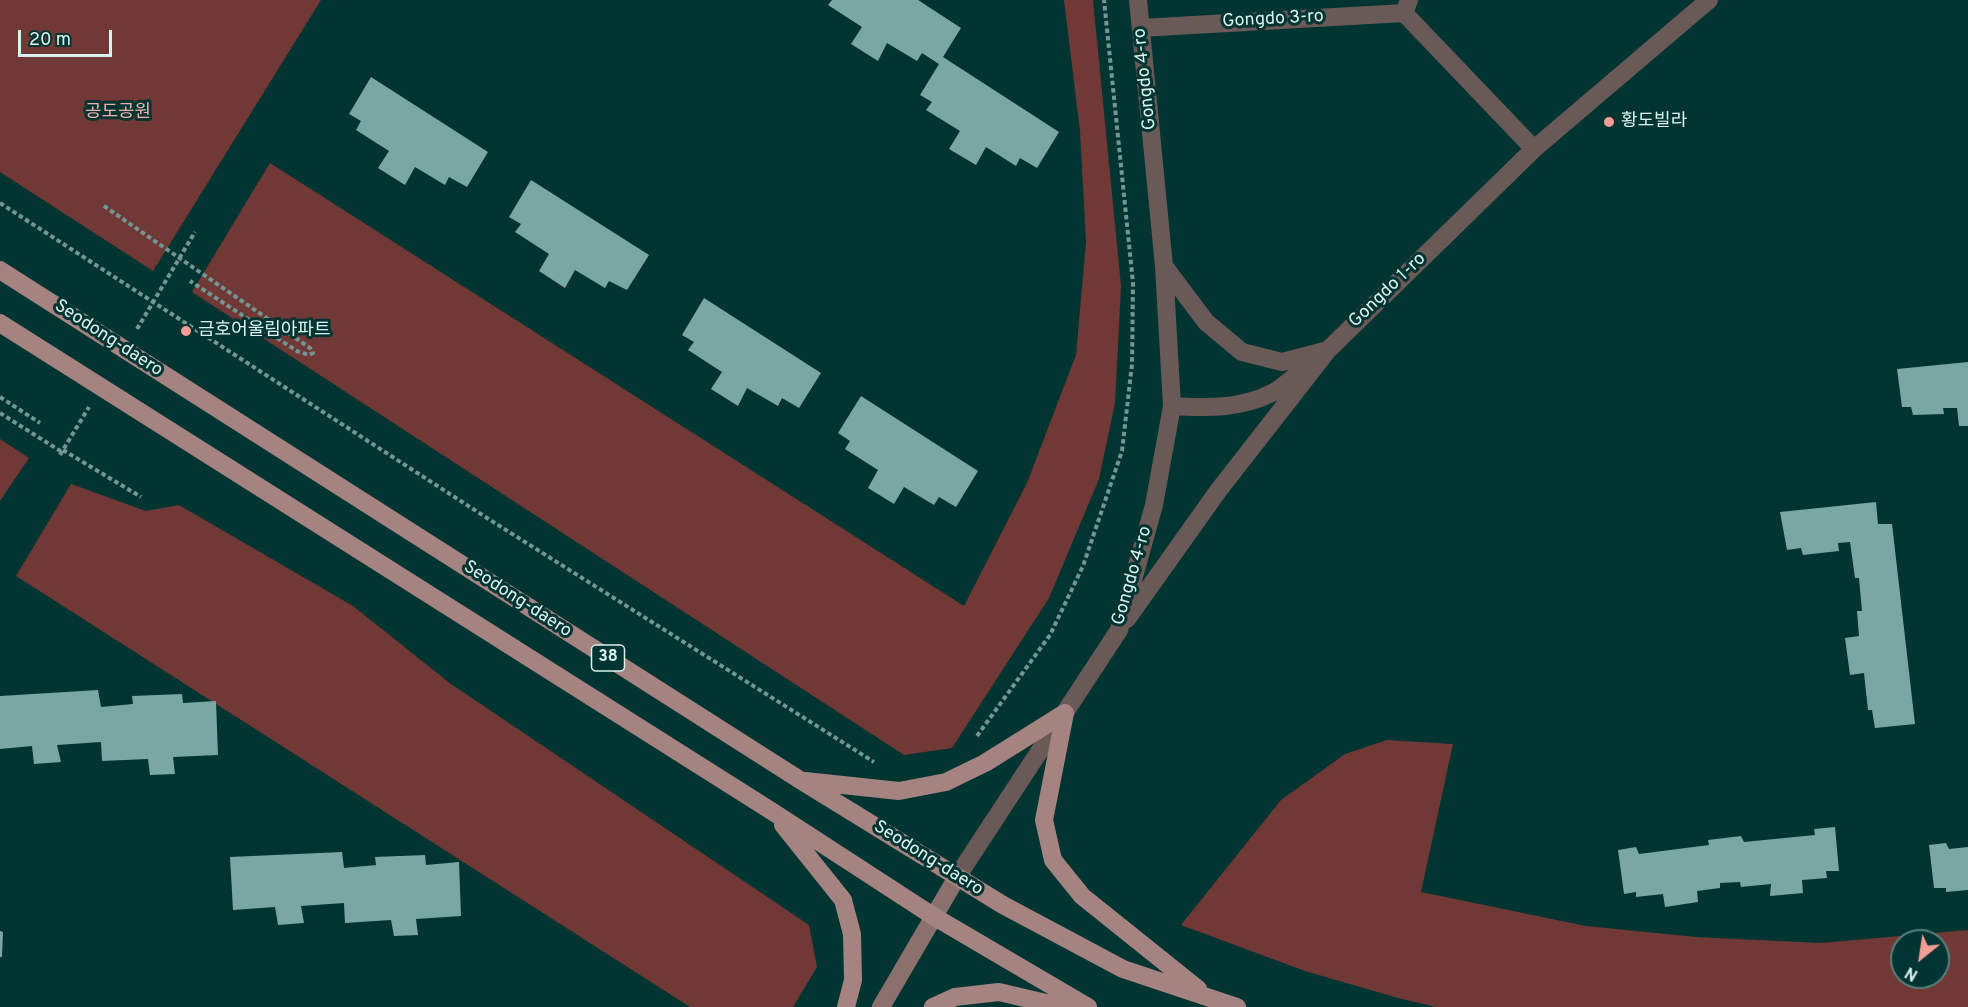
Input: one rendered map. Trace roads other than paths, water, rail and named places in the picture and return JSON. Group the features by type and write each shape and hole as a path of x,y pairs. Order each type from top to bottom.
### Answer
{"main road":[{"name":"Seodong-daero","path":"0,270 800,780 1003,905 1123,969 1237,1007"},
{"name":"38","path":"0,323 773,812 933,916 1088,1007"},
{"path":"800,780 899,790 946,782 985,763 1065,713"},
{"path":"1065,713 1044,820 1053,860 1082,896 1208,998"},
{"path":"773,812 843,900 852,934 853,980 846,1007"},
{"path":"881,1007 957,877"},
{"path":"933,1007 955,997 999,992 1063,1007"}],"street":[{"name":"Gongdo 4-ro","path":"957,877 1119,630 1154,505 1172,406 1164,266 1138,0"},
{"name":"Gongdo 1-ro","path":"1119,630 1218,491 1328,350 1534,149 1709,0"},
{"name":"Gongdo 3-ro","path":"1141,28 1406,6 1534,149"},
{"path":"1164,266 1206,322 1242,352 1282,362 1328,350"},
{"path":"1172,406 1217,408 1244,404 1274,392 1328,350"}],"place":[{"name":"황도빌라","path":"1609,122"},
{"name":"금호어울림아파트","path":"186,331"}],"park label":[{"name":"공도공원","path":"118,113"}]}
